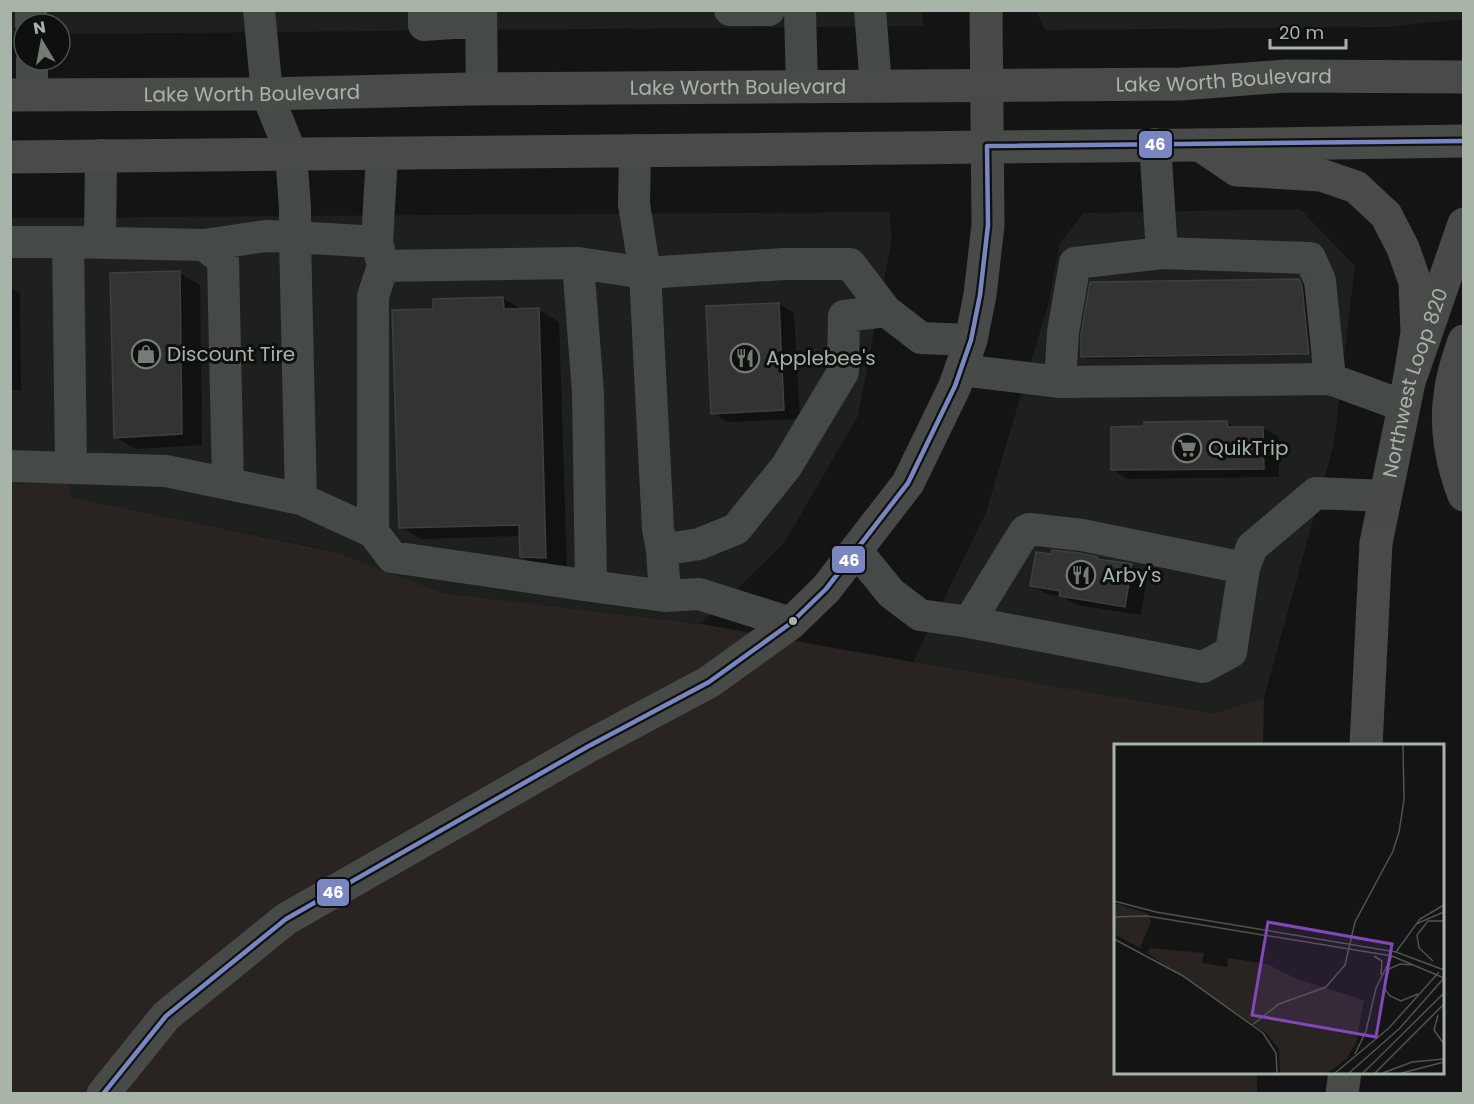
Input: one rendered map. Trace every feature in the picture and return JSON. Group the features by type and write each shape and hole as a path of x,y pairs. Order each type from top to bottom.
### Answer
{"highway":[{"name":"Lake Worth Boulevard","path":"21,95 1181,84 1286,76 1464,77"},
{"path":"10,157 1464,141"},
{"path":"1200,145 1237,170 1321,175 1356,188 1386,215 1403,248 1415,282 1416,333 1406,394"},
{"path":"1464,341 1449,395 1449,415 1453,456 1457,477 1464,495"},
{"path":"1366,744 1376,543"},
{"path":"1342,1094 1345,1074"}],"main road":[{"path":"103,1094 165,1016 286,919 587,747 709,682 792,623 826,589 908,483 956,386 971,340 980,294 988,225 986,10"},
{"name":"Northwest Loop 820","path":"1376,543 1406,394 1464,224"}],"lane":[{"path":"259,10 267,94 291,153 295,208 301,499"},
{"path":"424,10 424,25 481,16 482,89"},
{"path":"730,10 769,10"},
{"path":"800,10 802,86"},
{"path":"870,10 876,86"},
{"path":"21,95 28,72"},
{"path":"1155,144 1162,253"},
{"path":"635,150 634,204 645,273 658,529 665,596"},
{"path":"373,532 373,296 380,254 382,154"},
{"path":"100,242 101,155"},
{"path":"10,242 204,245 267,236 295,237 380,254 578,263 645,273 784,264 850,264 886,311 921,338 971,340"},
{"path":"68,242 71,467"},
{"path":"204,245 223,260 228,484"},
{"path":"1060,382 1063,332 1075,263 1162,253 1310,258 1320,281 1330,379"},
{"path":"578,263 588,393 591,586"},
{"path":"662,550 699,544 736,529 786,467 843,372 844,316 886,311"},
{"path":"961,370 1060,382 1330,379 1406,394"},
{"path":"10,466 166,471 301,499 373,532 392,557 665,596 699,594 792,623"},
{"path":"856,550 891,593 920,615 969,622 1203,667 1231,652 1244,568 1252,547 1316,492 1385,496"},
{"path":"969,622 1010,553 1025,531 1029,529 1082,535 1244,568"}],"shaded area":[{"path":"922,10 923,26 72,34 72,12 12,12 11,35 10,11"},
{"path":"1463,10 1463,19 1387,27 1045,30 1036,11"},
{"path":"1300,209 1355,266 1334,443 1264,698 1214,713 913,662 986,513 1049,301 1060,243 1084,213"},
{"path":"889,212 892,238 858,416 784,543 701,624 443,593 330,550 69,497 68,484 11,484 10,218"},
{"path":"10,484 69,484 70,497 336,552 443,593 701,624 1214,713 1264,698 1263,744 1114,744 1114,1074 1257,1074 1257,1093 11,1093"}],"building":[{"name":"Discount Tire","path":"180,271 182,434 114,438 110,273"},
{"path":"1299,279 1302,286 1309,354 1081,357 1081,334 1090,282"},
{"path":"503,297 504,309 539,308 546,558 520,557 519,525 399,528 392,310 433,309 433,299"},
{"name":"Applebee's","path":"779,303 784,410 711,414 706,306"},
{"name":"QuikTrip","path":"1227,421 1228,427 1263,427 1264,469 1111,470 1111,427 1144,426 1144,422"},
{"name":"Arby's","path":"1052,550 1132,564 1125,607 1059,596 1060,591 1030,586 1036,552 1051,554"}],"transit line":[{"name":"46","path":"103,1094 166,1016 286,919 587,747 709,682 791,623 826,589 908,483 955,386 971,340 980,295 988,225 987,146 1464,141"}],"place":[{"name":"Discount Tire","path":"146,354"},
{"name":"Applebee's","path":"745,358"},
{"name":"QuikTrip","path":"1187,448"},
{"name":"Arby's","path":"1081,575"}]}
